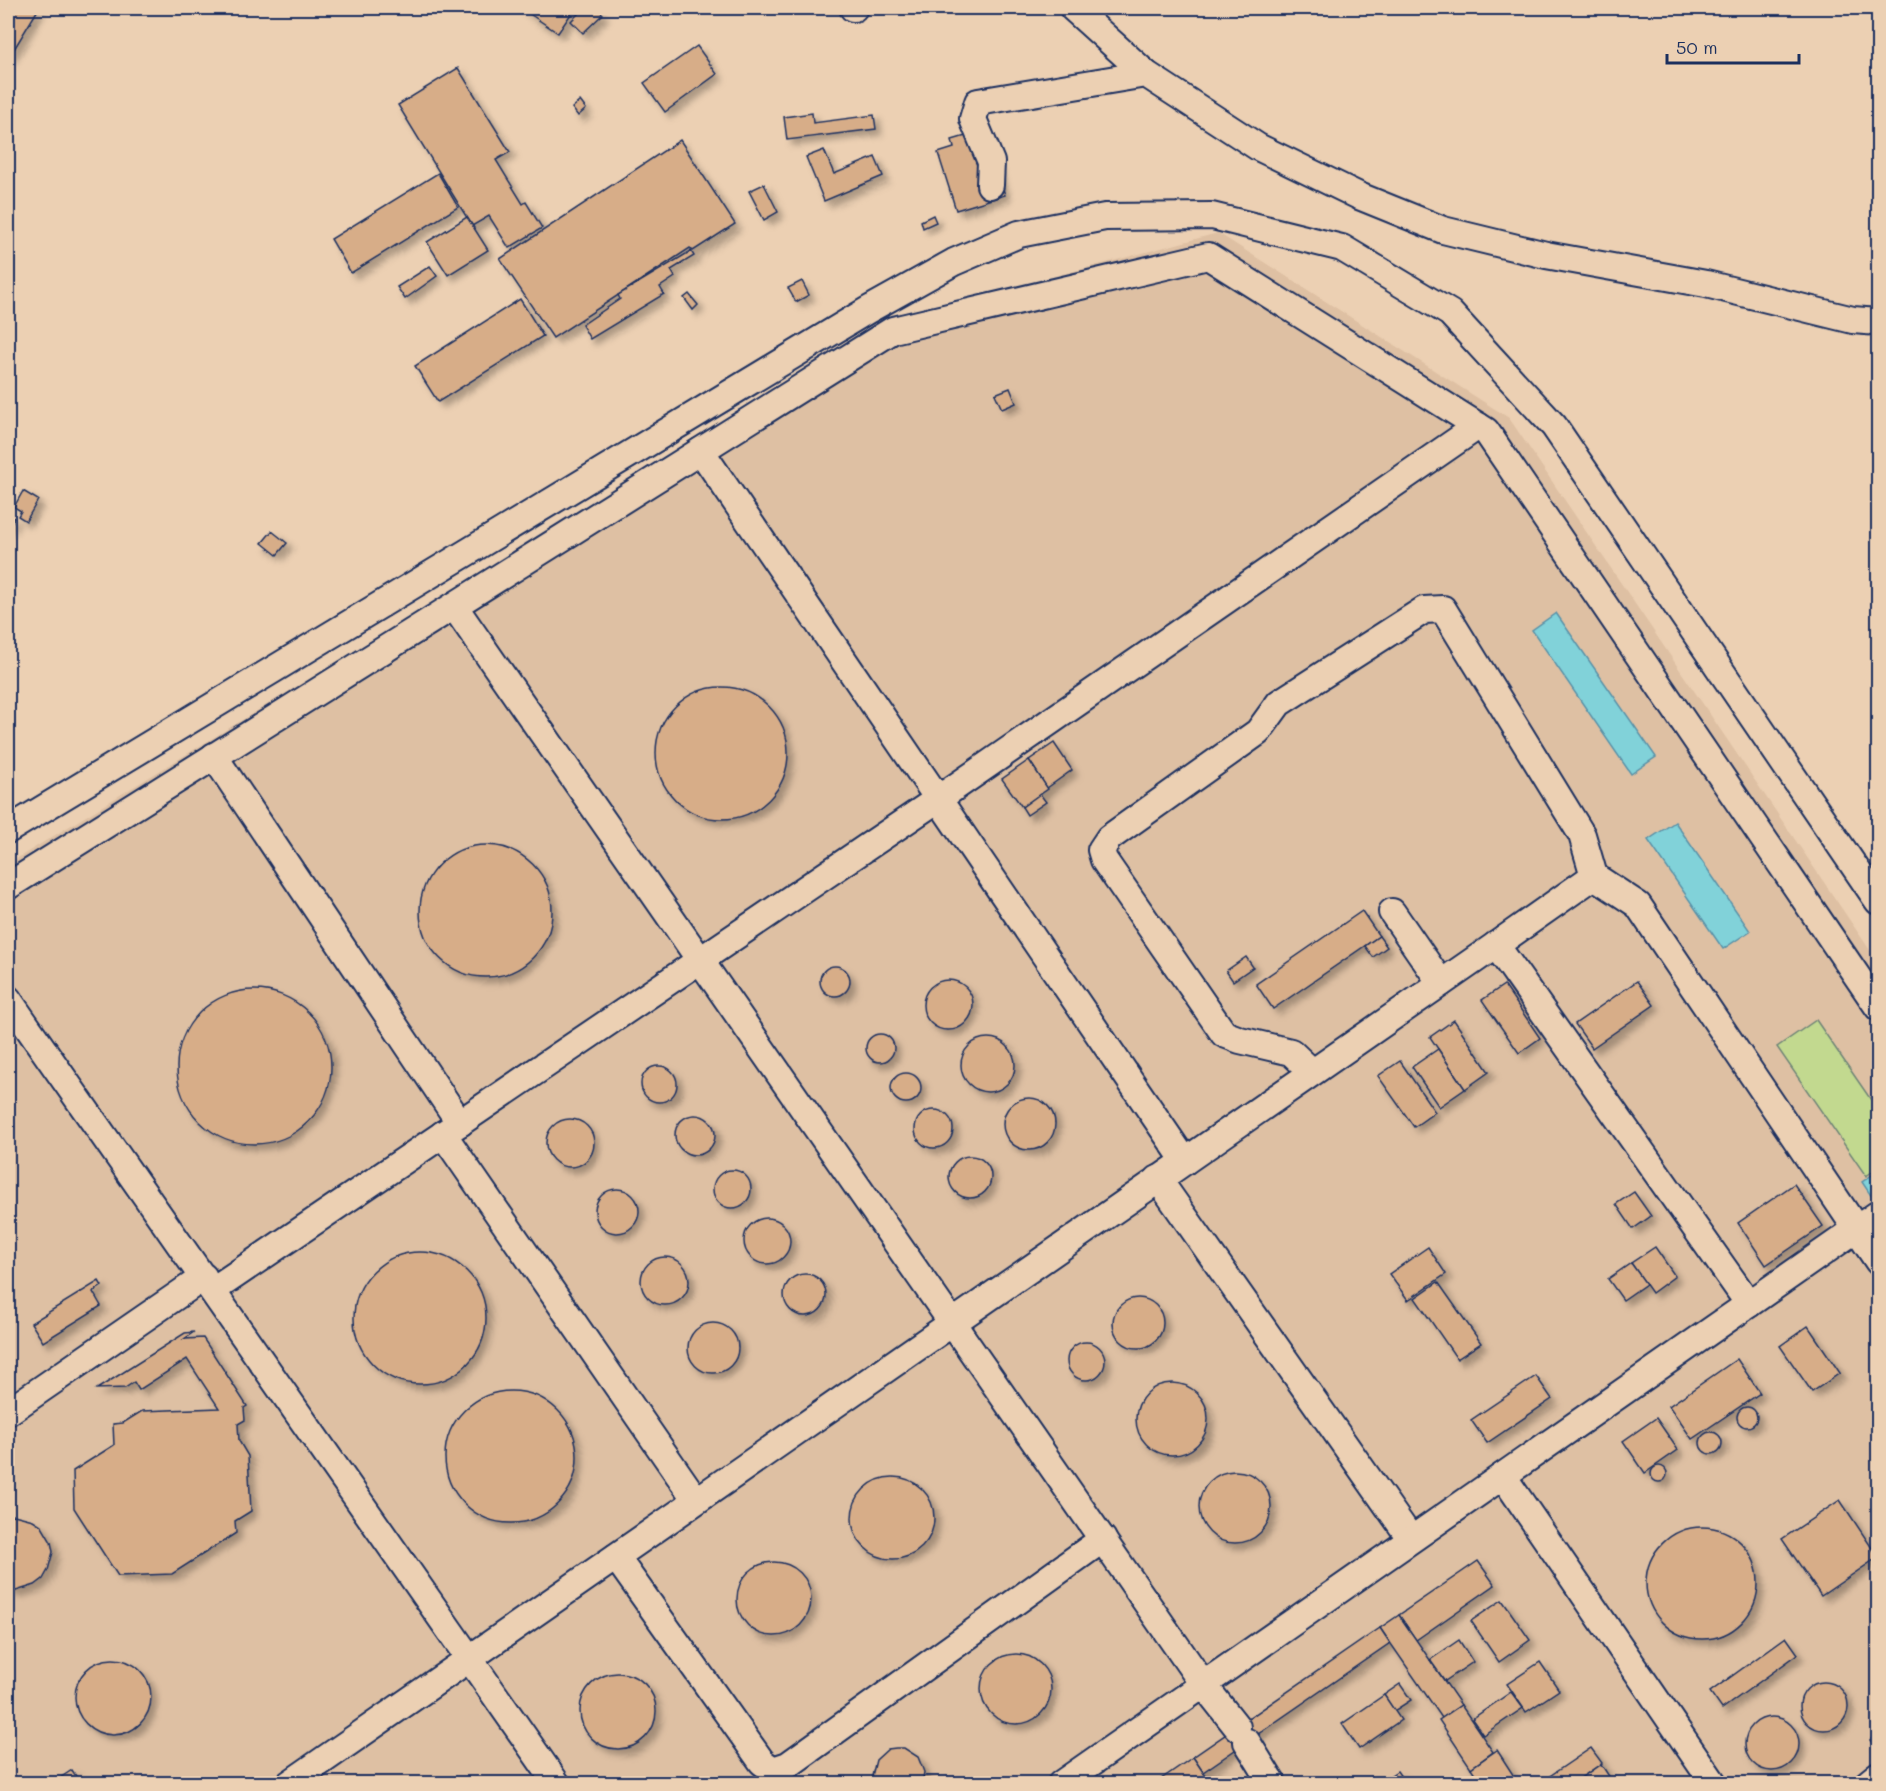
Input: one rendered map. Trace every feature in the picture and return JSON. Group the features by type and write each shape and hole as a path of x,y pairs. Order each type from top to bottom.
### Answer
{"street":[{"path":"1073,8 1146,74 1258,147 1359,196 1443,230 1546,255 1706,284 1853,320 1878,322"},
{"path":"990,185 991,162 973,119 978,102 1146,74"},
{"path":"8,830 858,316 954,262 1019,234 1105,217 1212,216 1342,248 1450,313 1554,426 1878,901"},
{"path":"8,886 893,330 1208,256 1486,431 1878,1007"},
{"path":"8,1412 451,1129 938,799 1478,426"},
{"path":"701,451 1185,1161"},
{"path":"454,606 1203,1684 1242,1734 1273,1784"},
{"path":"1312,1072 1291,1052 1240,1041 1224,1034 1104,860 1101,850 1109,838 1258,732 1279,703 1424,610 1443,609 1582,836 1594,876 1638,905 1878,1261"},
{"path":"214,756 451,1129 696,1500"},
{"path":"289,1784 1594,876"},
{"path":"1392,912 1441,982"},
{"path":"1496,945 1749,1304"},
{"path":"8,999 557,1784"},
{"path":"1158,1179 1411,1539"},
{"path":"1061,1784 1878,1214"},
{"path":"1503,1476 1714,1784"},
{"path":"616,1557 762,1762 773,1770 788,1765 1102,1539"},
{"path":"1867,1784 1878,1775"}],"shaded area":[{"path":"1218,233 1509,418 1878,962 1878,1783 8,1784 8,864 894,319"}],"green space":[{"path":"1816,1020 1878,1110 1878,1168 1866,1176 1777,1047"}],"water":[{"path":"1556,613 1656,757 1631,774 1532,630"},
{"path":"1675,822 1750,931 1723,949 1648,840"},
{"path":"1878,1171 1878,1206 1862,1182"}],"building":[{"path":"8,8 39,8 8,59"},
{"path":"521,8 575,8 558,33"},
{"path":"584,8 596,8 603,14 583,33 571,21"},
{"path":"697,46 717,74 665,112 644,83"},
{"path":"458,68 510,152 496,160 523,204 526,202 542,228 509,248 489,216 472,226 398,105"},
{"path":"580,101 586,109 578,116 572,108"},
{"path":"812,113 813,123 874,115 876,129 787,140 784,117"},
{"path":"986,133 1005,195 956,210 938,153 954,148 952,140"},
{"path":"680,140 735,224 693,251 690,248 553,338 500,259"},
{"path":"824,150 834,174 875,157 883,176 824,201 806,157"},
{"path":"438,173 458,207 351,273 331,239"},
{"path":"764,184 778,212 764,220 749,191"},
{"path":"933,215 936,222 923,228 921,221"},
{"path":"467,217 488,250 448,275 427,242"},
{"path":"691,251 694,256 671,270 675,277 660,287 664,294 590,339 582,325 620,299 618,295"},
{"path":"430,266 437,276 405,299 397,287"},
{"path":"802,281 809,295 796,302 788,288"},
{"path":"689,294 698,305 693,310 684,298"},
{"path":"520,299 543,336 438,402 415,366"},
{"path":"1010,388 1016,403 1002,409 995,394"},
{"path":"23,491 38,500 26,521 18,516 21,511 14,507"},
{"path":"8,515 14,518 8,530"},
{"path":"272,531 287,543 277,555 262,543"},
{"path":"722,687 747,692 769,706 783,728 788,753 783,778 769,800 747,814 722,819 697,814 675,800 661,778 656,753 661,728 675,706 697,692"},
{"path":"1054,743 1072,770 1047,788 1029,760"},
{"path":"1029,760 1048,789 1022,807 1002,779"},
{"path":"1040,794 1046,802 1027,815 1022,807"},
{"path":"486,845 511,850 533,864 547,886 552,911 547,936 533,958 511,972 486,977 461,972 439,958 425,936 420,911 425,886 439,864 461,850"},
{"path":"1362,911 1379,936 1273,1009 1256,984"},
{"path":"1379,936 1387,947 1373,957 1365,946"},
{"path":"1246,957 1253,967 1233,981 1226,971"},
{"path":"835,966 846,970 850,981 846,992 835,996 824,992 820,981 824,970"},
{"path":"943,980 953,980 966,987 973,1000 973,1010 966,1023 953,1030 943,1030 934,1026 927,1019 923,1010 923,1000 927,991 934,984"},
{"path":"1637,981 1654,1005 1592,1048 1575,1024"},
{"path":"1504,985 1540,1038 1519,1053 1482,1000"},
{"path":"254,990 284,995 309,1012 326,1037 331,1067 326,1097 309,1122 284,1139 254,1144 224,1139 199,1122 182,1097 177,1067 182,1037 199,1012 224,995"},
{"path":"1454,1020 1489,1072 1465,1089 1430,1037"},
{"path":"880,1034 890,1038 894,1048 890,1058 880,1062 870,1058 866,1048 870,1038"},
{"path":"988,1038 998,1040 1007,1046 1013,1055 1015,1065 1013,1075 1007,1084 998,1090 988,1092 978,1090 969,1084 963,1075 961,1065 963,1055 969,1046 978,1040"},
{"path":"1438,1049 1465,1089 1439,1107 1412,1067"},
{"path":"1400,1061 1435,1112 1414,1127 1378,1076"},
{"path":"659,1066 672,1071 677,1084 672,1097 659,1102 646,1097 641,1084 646,1071"},
{"path":"906,1073 917,1077 921,1088 917,1099 906,1103 895,1099 891,1088 895,1077"},
{"path":"1024,1098 1034,1098 1048,1105 1055,1124 1048,1143 1034,1150 1024,1150 1014,1146 1007,1139 1003,1129 1003,1119 1007,1109 1014,1102"},
{"path":"934,1110 948,1115 953,1129 948,1143 934,1148 920,1143 915,1129 920,1115"},
{"path":"695,1115 709,1121 715,1135 709,1149 695,1155 681,1149 675,1135 681,1121"},
{"path":"565,1119 575,1119 590,1129 594,1143 590,1157 584,1163 575,1167 565,1167 550,1157 546,1148 546,1138 556,1123"},
{"path":"970,1156 985,1162 991,1177 985,1192 970,1198 955,1192 949,1177 955,1162"},
{"path":"732,1170 746,1175 751,1189 746,1203 732,1208 718,1203 713,1189 718,1175"},
{"path":"1794,1184 1823,1226 1766,1265 1738,1223"},
{"path":"617,1189 633,1195 639,1211 633,1227 617,1233 601,1227 595,1211 601,1195"},
{"path":"1634,1192 1651,1216 1633,1229 1616,1204"},
{"path":"767,1218 783,1225 790,1241 783,1257 767,1264 751,1257 744,1241 751,1225"},
{"path":"1428,1247 1446,1274 1408,1300 1389,1274"},
{"path":"1655,1247 1675,1276 1652,1293 1631,1263"},
{"path":"420,1252 445,1257 467,1271 481,1293 486,1318 481,1343 467,1365 445,1379 420,1384 395,1379 373,1365 359,1343 354,1318 359,1293 373,1271 395,1257"},
{"path":"660,1257 670,1257 685,1267 689,1281 685,1295 679,1301 670,1305 660,1305 645,1295 641,1286 641,1276 651,1261"},
{"path":"1631,1263 1646,1284 1623,1300 1608,1279"},
{"path":"805,1274 813,1275 820,1280 825,1287 825,1303 820,1310 813,1315 805,1316 797,1315 790,1310 785,1303 784,1295 785,1287 790,1280 797,1275"},
{"path":"99,1281 102,1286 93,1292 101,1306 43,1342 31,1323"},
{"path":"1438,1282 1481,1343 1457,1359 1415,1298"},
{"path":"1138,1298 1147,1300 1158,1309 1163,1323 1161,1332 1152,1343 1138,1348 1129,1346 1118,1337 1113,1323 1115,1314 1124,1303"},
{"path":"708,1323 718,1323 731,1330 738,1343 738,1353 731,1366 718,1373 708,1373 699,1369 692,1362 688,1353 688,1343 692,1334 699,1327"},
{"path":"1808,1326 1840,1373 1812,1392 1780,1346"},
{"path":"194,1332 184,1339 203,1338 247,1406 244,1408 245,1420 238,1424 239,1441 248,1456 251,1511 235,1521 236,1533 172,1574 118,1576 74,1508 73,1471 114,1445 113,1424 123,1423 142,1411 219,1408 187,1359 139,1390 134,1382 125,1388 97,1389 185,1333"},
{"path":"1086,1342 1100,1347 1105,1361 1100,1375 1086,1380 1072,1375 1067,1361 1072,1347"},
{"path":"1737,1359 1760,1393 1692,1439 1669,1406"},
{"path":"1536,1376 1552,1399 1487,1443 1471,1420"},
{"path":"1172,1383 1192,1389 1202,1399 1208,1419 1202,1439 1192,1449 1172,1455 1152,1449 1142,1439 1136,1419 1142,1399 1152,1389"},
{"path":"511,1391 536,1396 558,1410 572,1432 577,1457 572,1482 558,1504 536,1518 511,1523 486,1518 464,1504 450,1482 445,1457 450,1432 464,1410 486,1396"},
{"path":"1747,1407 1754,1410 1757,1417 1754,1424 1747,1427 1740,1424 1737,1417 1740,1410"},
{"path":"1656,1418 1678,1450 1645,1473 1623,1441"},
{"path":"1711,1432 1719,1435 1722,1443 1719,1451 1711,1454 1703,1451 1700,1443 1703,1435"},
{"path":"1659,1466 1667,1474 1659,1482 1651,1474"},
{"path":"1228,1471 1242,1471 1261,1481 1271,1500 1271,1514 1261,1533 1242,1543 1228,1543 1209,1533 1199,1514 1199,1500 1209,1481"},
{"path":"893,1477 909,1480 922,1489 931,1502 934,1518 931,1534 922,1547 909,1556 893,1559 877,1556 864,1547 855,1534 852,1518 855,1502 864,1489 877,1480"},
{"path":"1840,1500 1878,1557 1821,1596 1782,1539"},
{"path":"14,1515 33,1520 41,1525 51,1542 53,1552 43,1579 35,1585 16,1591 8,1590 8,1516"},
{"path":"1702,1527 1724,1531 1742,1543 1754,1561 1758,1583 1754,1605 1742,1623 1724,1635 1702,1639 1680,1635 1662,1623 1650,1605 1646,1583 1650,1561 1662,1543 1680,1531"},
{"path":"1478,1561 1495,1585 1416,1640 1399,1615"},
{"path":"774,1562 788,1565 800,1573 808,1585 811,1599 808,1613 800,1625 788,1633 774,1636 760,1633 748,1625 740,1613 737,1599 740,1585 748,1573 760,1565"},
{"path":"1502,1600 1530,1640 1499,1662 1471,1621"},
{"path":"1399,1615 1461,1705 1442,1718 1380,1628"},
{"path":"1380,1628 1390,1643 1203,1772 1193,1757"},
{"path":"1786,1637 1798,1654 1722,1709 1710,1692"},
{"path":"1459,1640 1473,1662 1445,1681 1430,1660"},
{"path":"1023,1654 1036,1660 1045,1669 1049,1675 1051,1689 1049,1703 1041,1714 1030,1722 1009,1724 991,1714 983,1703 981,1682 991,1664 1002,1656"},
{"path":"106,1659 120,1659 134,1665 145,1676 151,1690 148,1712 140,1724 120,1735 106,1735 92,1729 81,1718 75,1704 75,1690 81,1676 92,1665"},
{"path":"1540,1662 1559,1690 1526,1712 1507,1684"},
{"path":"618,1673 632,1676 645,1684 653,1697 656,1711 653,1725 645,1738 632,1746 618,1749 604,1746 591,1738 583,1725 580,1711 583,1697 591,1684 604,1676"},
{"path":"1819,1682 1829,1682 1841,1689 1848,1701 1848,1711 1841,1723 1829,1730 1819,1730 1804,1719 1800,1711 1800,1701 1811,1686"},
{"path":"1400,1684 1411,1700 1394,1711 1384,1695"},
{"path":"1511,1692 1523,1708 1483,1735 1472,1719"},
{"path":"1384,1695 1401,1720 1359,1749 1342,1724"},
{"path":"1461,1705 1493,1752 1471,1768 1439,1720"},
{"path":"1772,1717 1782,1719 1791,1725 1797,1734 1799,1744 1797,1754 1791,1763 1782,1769 1772,1771 1762,1769 1753,1763 1747,1754 1745,1744 1747,1734 1753,1725 1762,1719"},
{"path":"1878,1734 1878,1747 1876,1749 1870,1740"},
{"path":"904,1748 918,1757 924,1772 922,1784 874,1784 872,1776 876,1760 888,1749"},
{"path":"1591,1748 1602,1763 1572,1784 1538,1784"},
{"path":"1497,1750 1519,1784 1482,1784 1471,1768"},
{"path":"1193,1757 1211,1784 1154,1784"},
{"path":"1601,1764 1614,1784 1581,1784 1578,1780"},
{"path":"72,1770 81,1784 51,1784"},
{"path":"1397,1771 1406,1784 1378,1784"}]}
